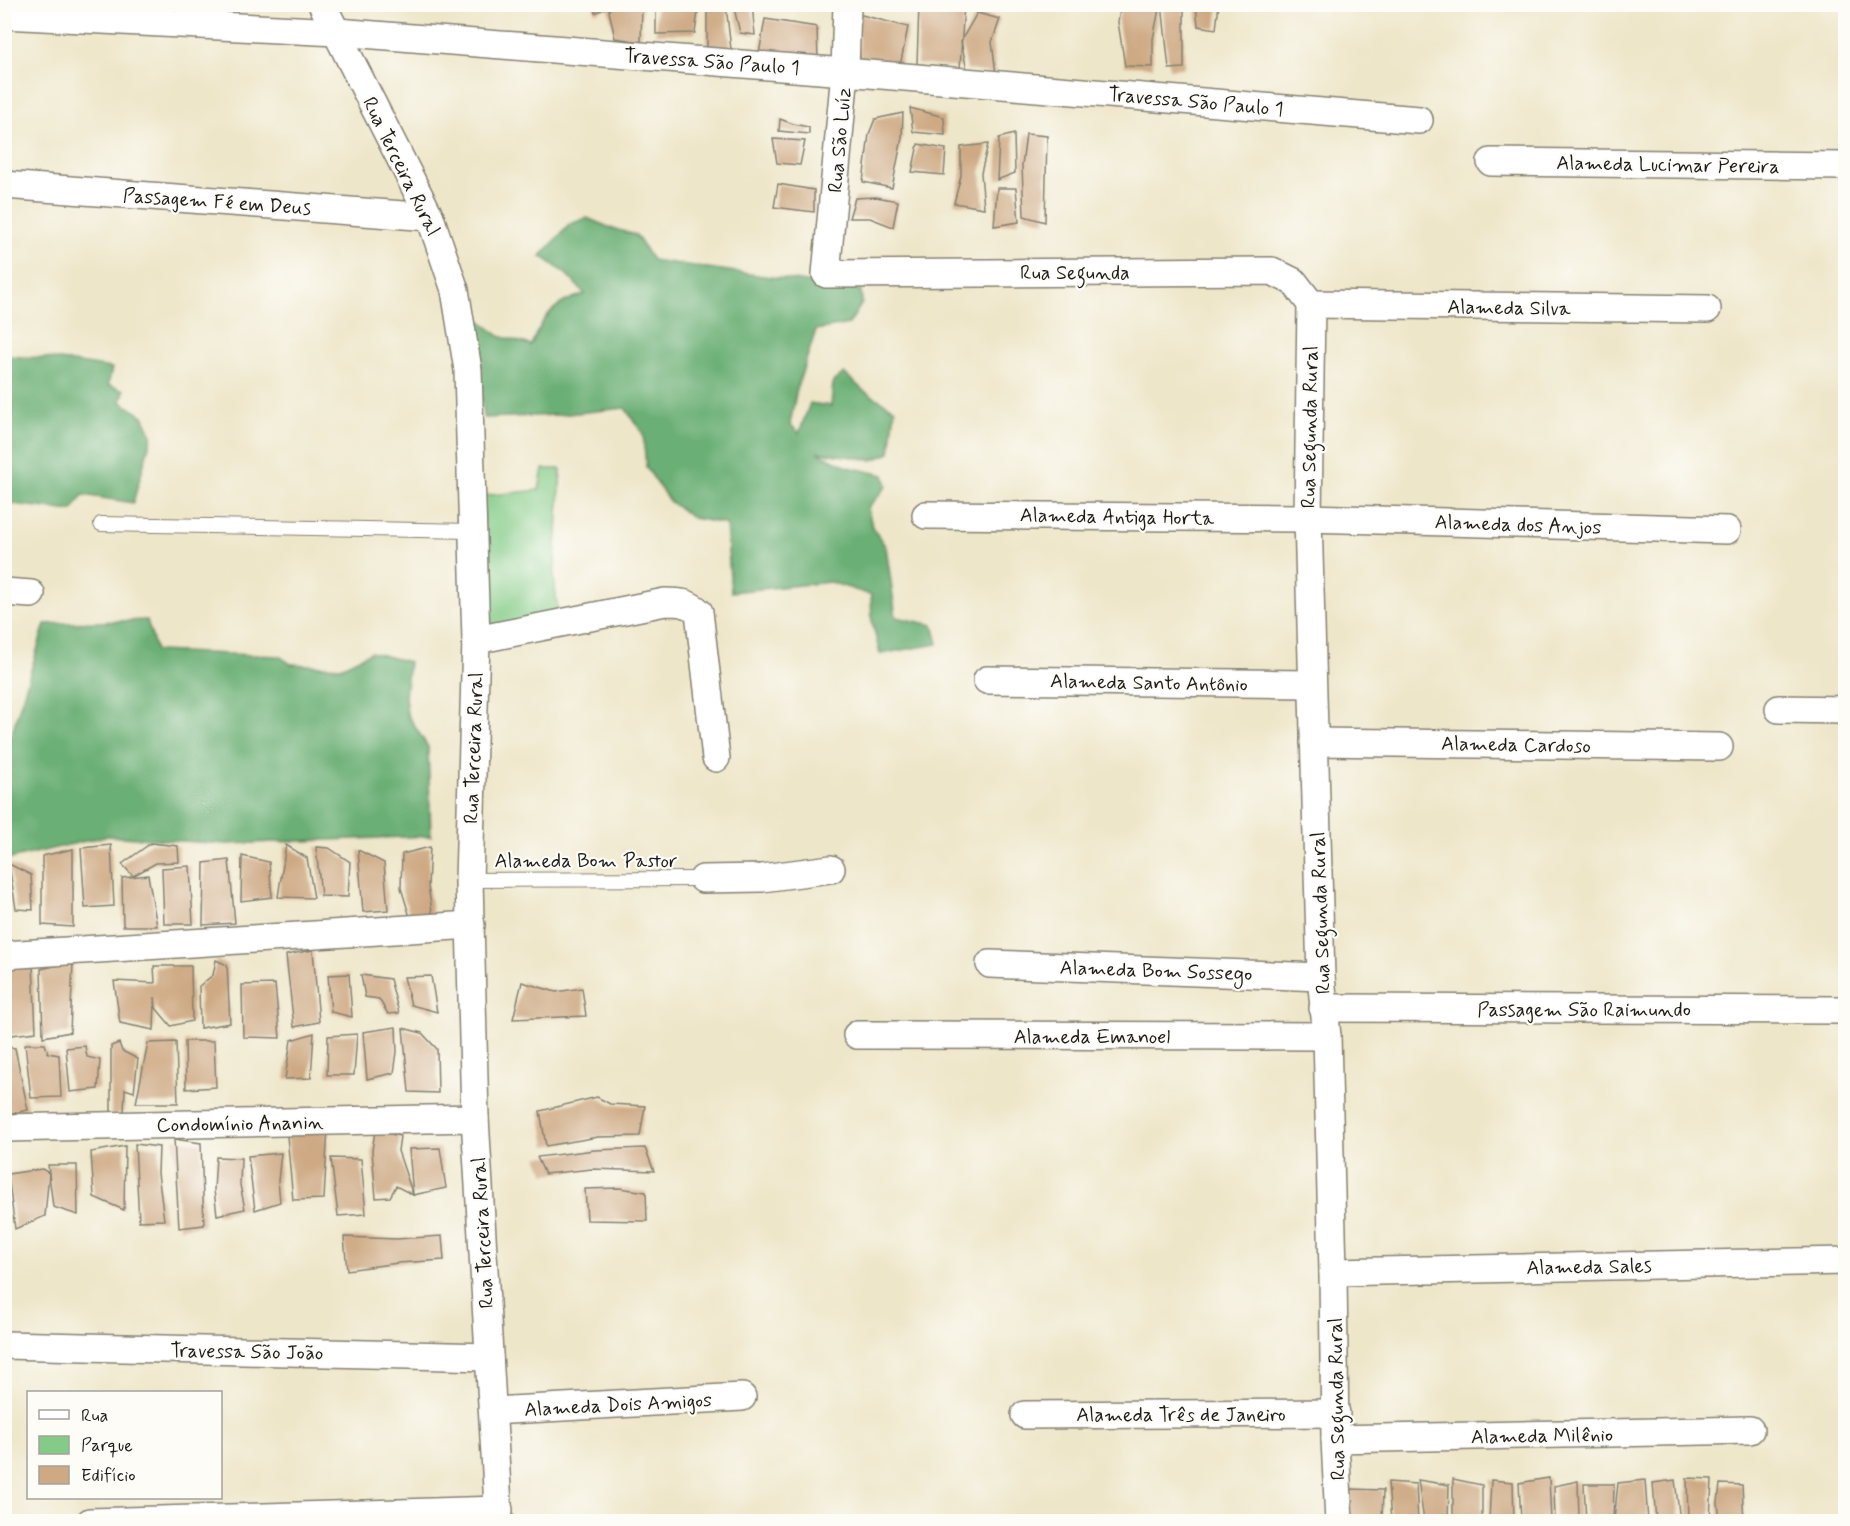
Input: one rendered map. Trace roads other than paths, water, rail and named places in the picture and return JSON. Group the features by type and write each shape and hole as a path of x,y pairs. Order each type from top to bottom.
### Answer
{"street":[{"name":"Rua Terceira Rural","path":"322,4 430,217 455,290 468,370 476,640 469,880 475,1118 499,1516"},
{"name":"Rua São Luíz","path":"826,274 845,72 847,4"},
{"name":"Travessa São Paulo 1","path":"4,15 337,32 1419,120"},
{"name":"Alameda Lucimar Pereira","path":"1491,162 1845,166"},
{"name":"Passagem Fé em Deus","path":"4,184 430,217"},
{"name":"Rua Segunda","path":"826,274 1272,271 1294,282 1311,304"},
{"name":"Alameda Silva","path":"1311,304 1707,309"},
{"name":"Rua Segunda Rural","path":"1311,304 1308,518 1321,977 1327,1036 1335,1439 1339,1521"},
{"name":"Alameda Antiga Horta","path":"926,514 1308,518"},
{"name":"Alameda dos Anjos","path":"1308,518 1727,530"},
{"path":"476,640 665,602 683,602 692,605 699,612 716,758"},
{"name":"Alameda Santo Antônio","path":"987,680 1312,684"},
{"path":"1779,709 1845,710"},
{"name":"Alameda Cardoso","path":"1314,742 1719,747"},
{"path":"703,879 762,878 831,869"},
{"path":"4,955 471,925"},
{"name":"Alameda Bom Sossego","path":"990,964 1321,977"},
{"name":"Passagem São Raimundo","path":"1323,1008 1845,1010"},
{"name":"Alameda Emanoel","path":"857,1035 1327,1036"},
{"name":"Condomínio Ananin","path":"4,1128 475,1118"},
{"name":"Alameda Sales","path":"1333,1272 1845,1261"},
{"name":"Travessa São João","path":"4,1345 489,1357"},
{"name":"Alameda Dois Amigos","path":"493,1411 742,1397"},
{"name":"Alameda Três de Janeiro","path":"1025,1415 1336,1413"},
{"name":"Alameda Milênio","path":"1335,1439 1750,1430"},
{"path":"90,1521 499,1516"}],"lane":[{"path":"101,524 473,531"},
{"name":"Alameda Bom Pastor","path":"469,880 703,879"}]}
